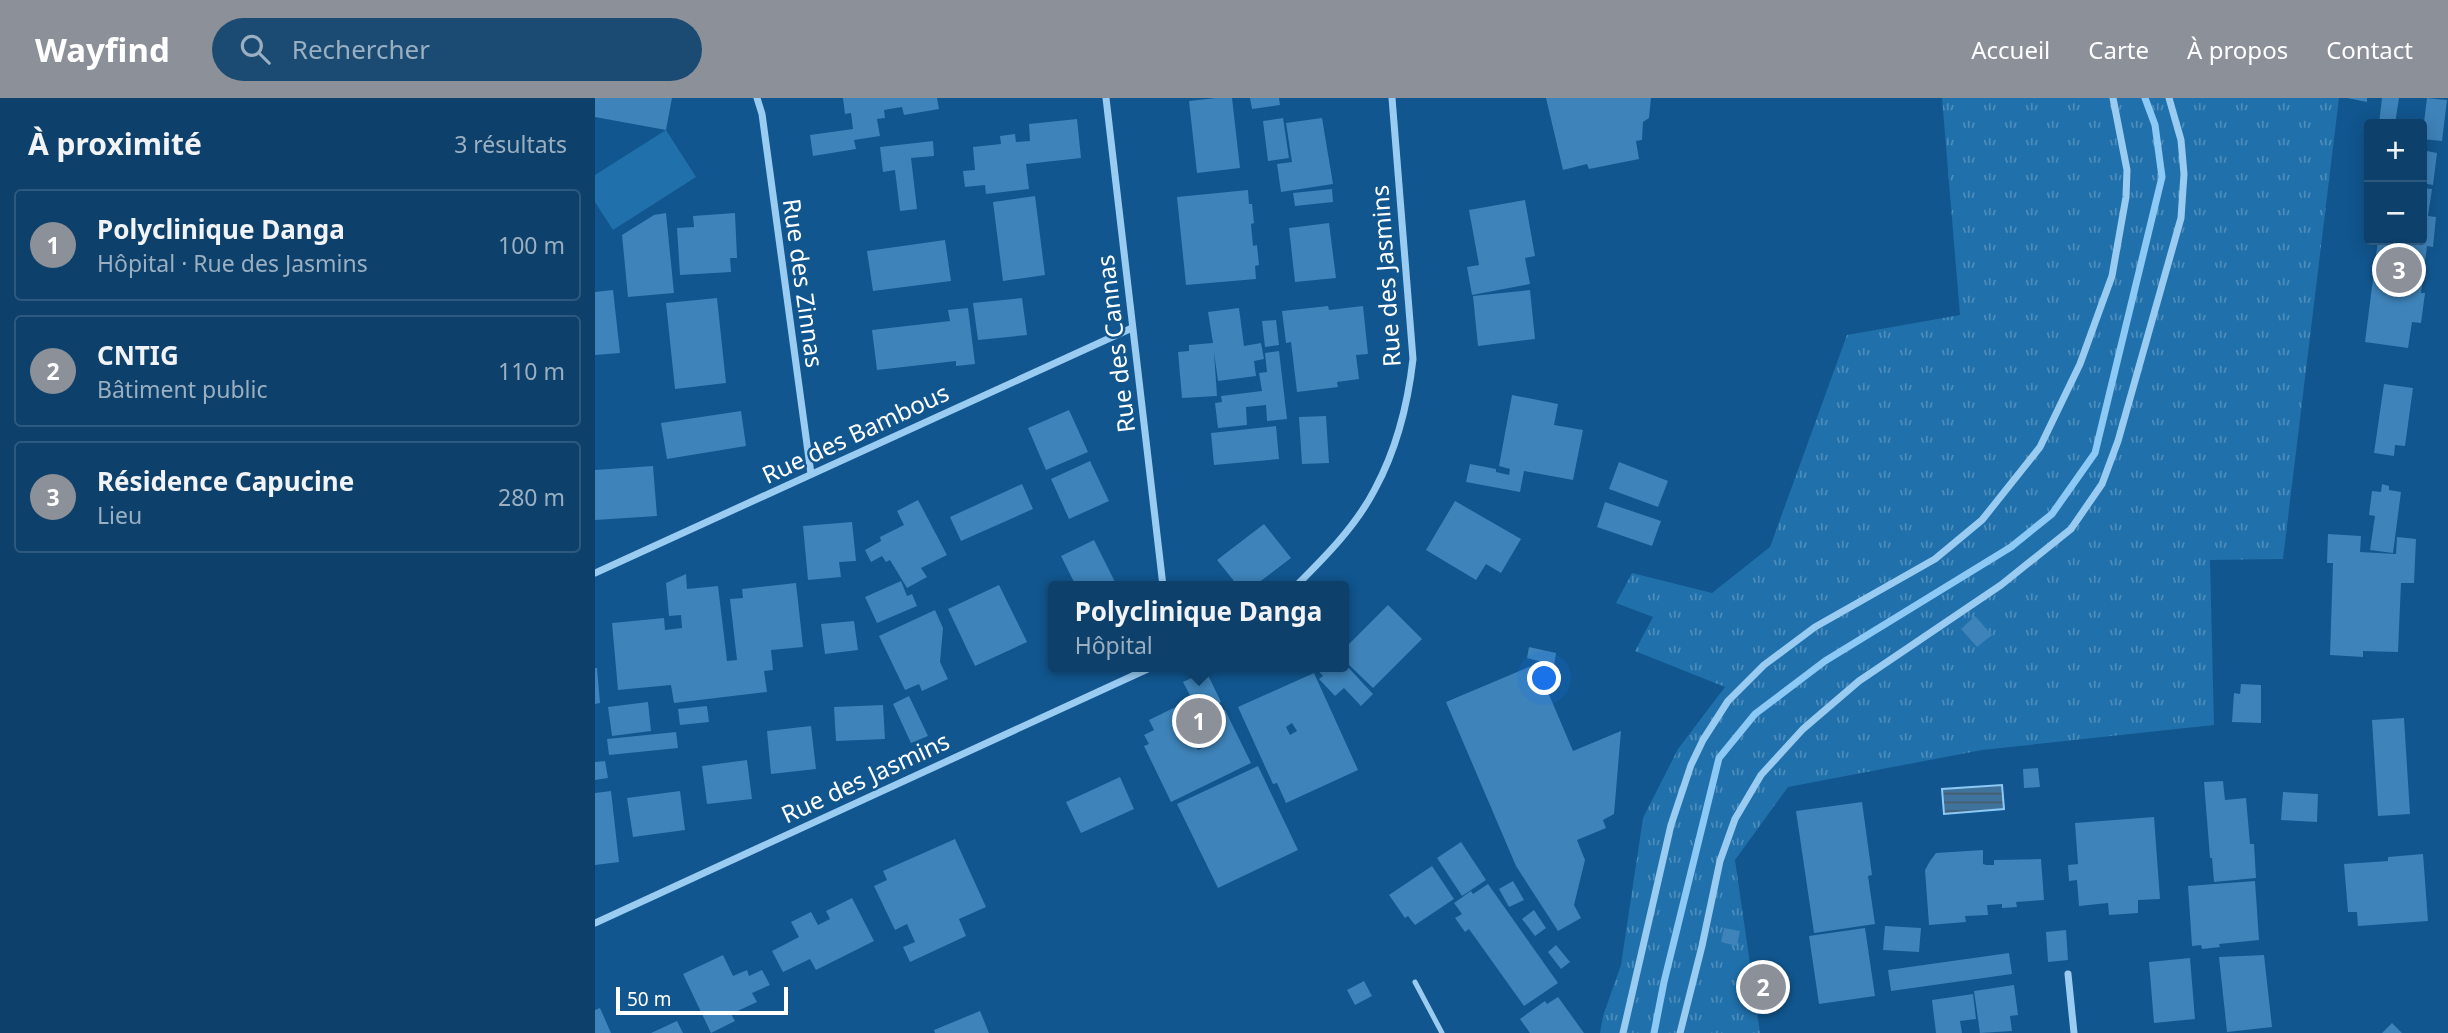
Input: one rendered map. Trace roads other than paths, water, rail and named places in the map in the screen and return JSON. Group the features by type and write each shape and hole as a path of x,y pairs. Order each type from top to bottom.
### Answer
{"street":[{"name":"Rue des Zinnas","path":"757,98 762,114 811,474"},
{"name":"Rue des Cannas","path":"1106,98 1162,581"},
{"name":"Rue des Jasmins","path":"1301,581 1327,555 1375,490 1390,455 1410,385 1413,359 1392,98"},
{"path":"1623,1033 1671,825 1695,757 1728,701 1764,665 1815,627 1935,559 1982,520 2040,447 2080,364 2112,276 2126,198 2127,170 2113,98"},
{"path":"1680,1033 1720,861 1735,819 1761,775 1803,729 1859,681 2001,585 2071,528 2102,484 2118,441 2181,218 2184,174 2181,140 2169,98"},
{"name":"Rue des Bambous","path":"595,573 1132,328"},
{"name":"Rue des Jasmins","path":"595,923 1141,672"},
{"path":"2069,974 2074,1033"}],"lane":[{"path":"1415,982 1442,1033"}],"waterway":[{"path":"1654,1033 1719,758 1755,714 1825,661 2011,547 2052,514 2095,453 2162,177 2155,125 2145,98"}],"place":[{"name":"Résidence Capucine","path":"2399,270"},
{"name":"Polyclinique Danga","path":"1199,721"},
{"name":"CNTIG","path":"1763,987"}]}
